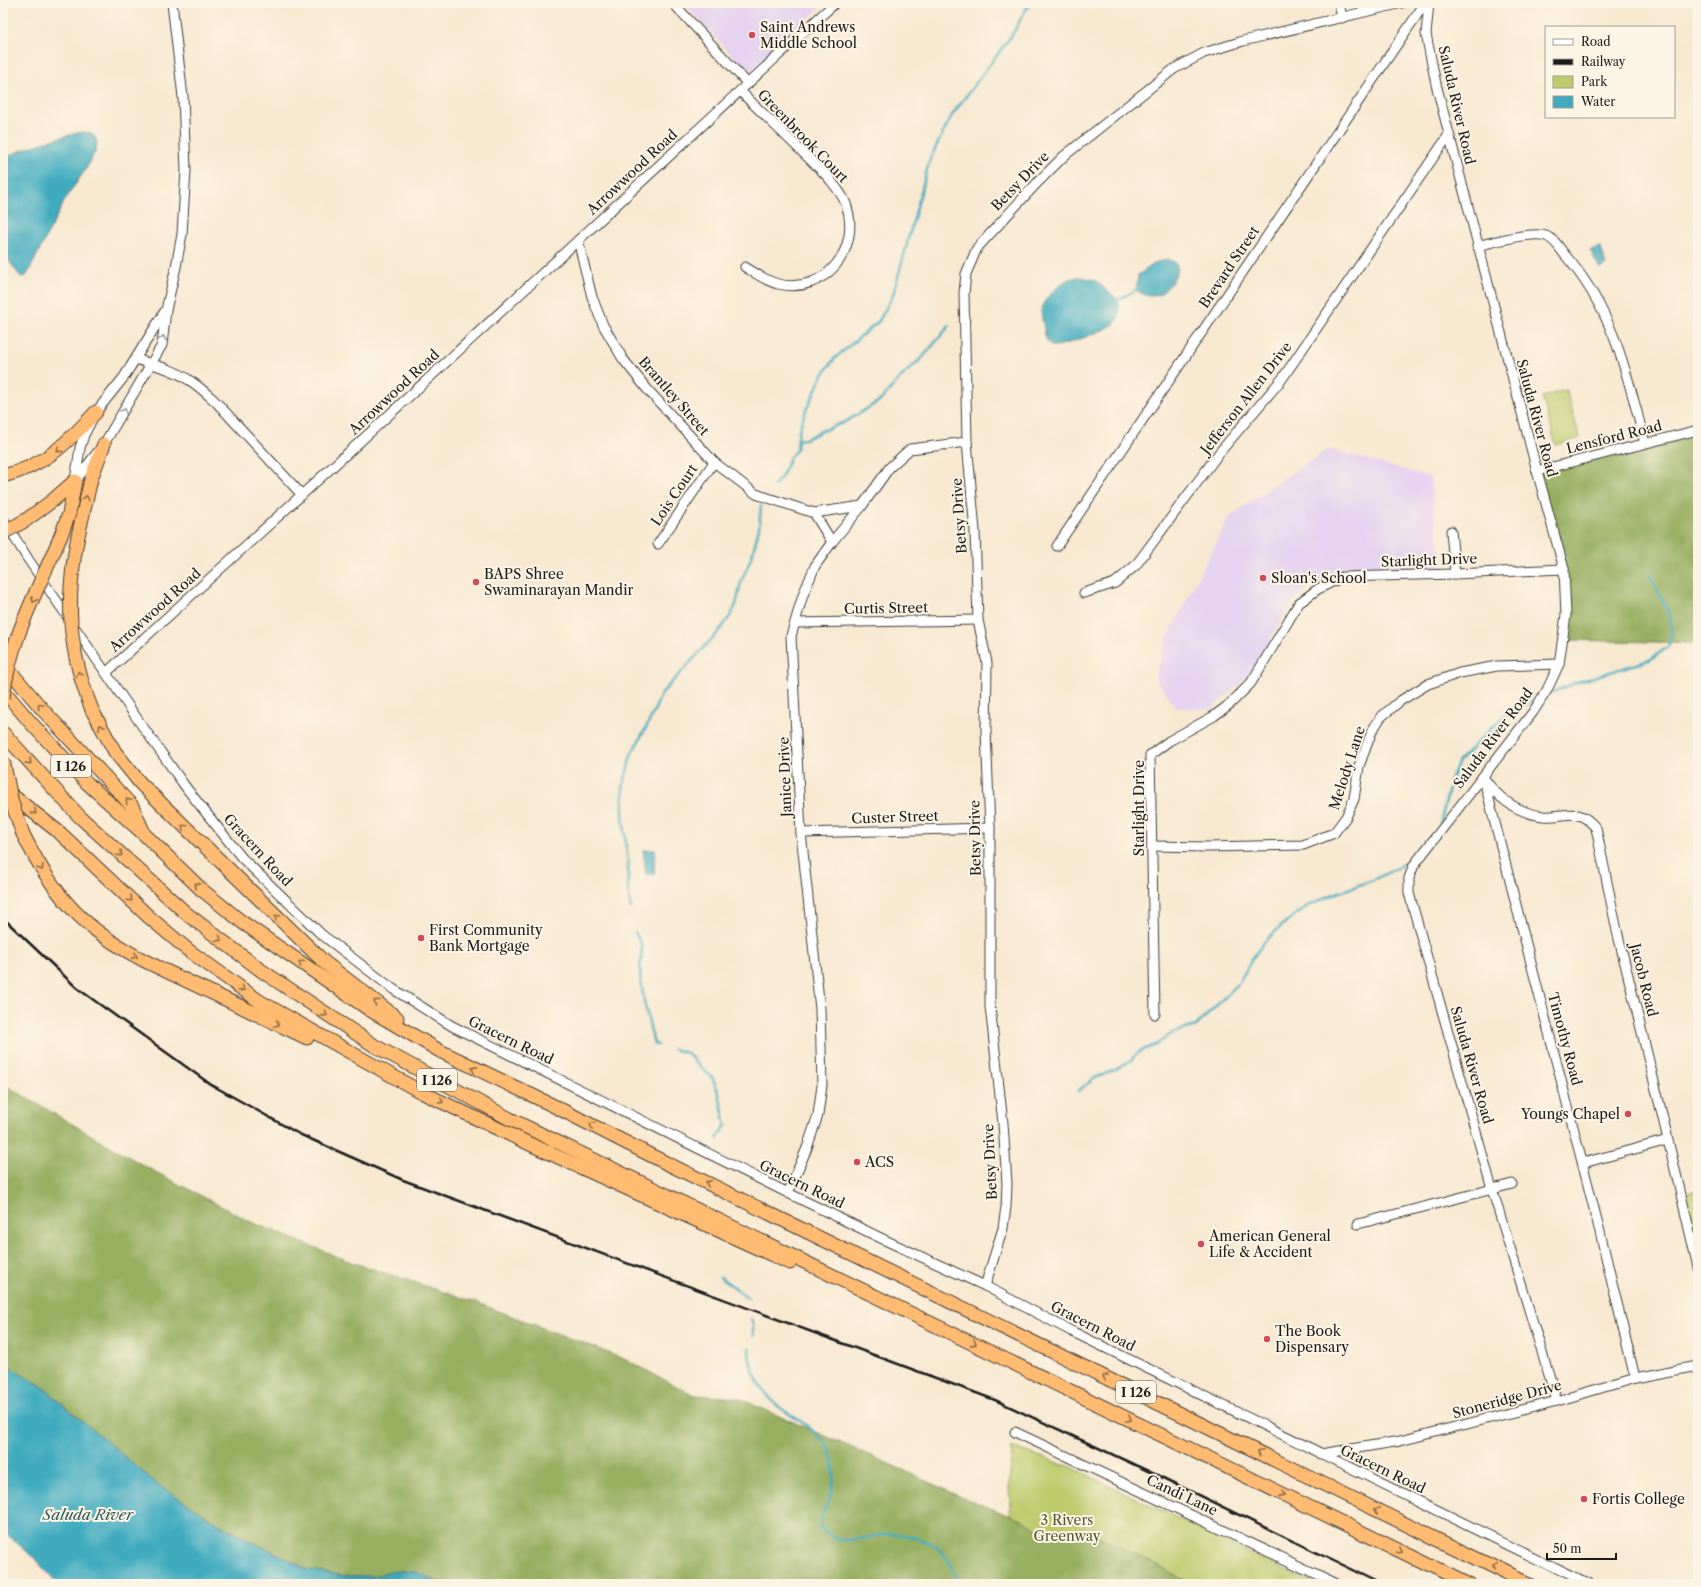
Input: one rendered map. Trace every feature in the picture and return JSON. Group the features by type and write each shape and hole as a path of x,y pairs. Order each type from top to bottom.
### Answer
{"highway":[{"path":"3,476 30,468 46,460 58,451 96,412"},
{"path":"104,444 91,479 73,560 70,591 71,630 77,666 92,710 107,739 126,768 175,819 324,962 440,1051"},
{"path":"3,533 26,520 52,501 75,481"},
{"path":"3,698 6,675 15,646 69,514 75,481"},
{"path":"3,662 43,710 132,806 146,836"},
{"name":"I 126","path":"3,690 31,724 87,783 146,836 202,890 242,922 363,1006 440,1051 1528,1584"},
{"name":"I 126","path":"3,733 80,817 187,914 262,971 375,1046 510,1119 1468,1584"},
{"path":"3,760 12,803 23,834 42,870 61,896 83,920 110,941 128,952 164,971 526,1142 766,1253 939,1326"},
{"path":"3,788 60,833 149,917 209,966 258,1001 421,1092"}],"street":[{"path":"75,481 104,444 162,345 166,310 182,234 186,170 183,96 172,3"},
{"path":"673,3 748,84"},
{"name":"Arrowwood Road","path":"3,519 28,559 107,672 302,495 834,3"},
{"path":"1339,3 1342,18"},
{"name":"Betsy Drive","path":"985,1286 1003,1228 1007,1184 1003,1124 990,1006 990,828 986,731 987,663 978,620 975,531 967,442 964,292 966,274 977,248 1064,156 1174,69 1204,53 1243,41 1402,3"},
{"name":"Brevard Street","path":"1057,546 1425,3"},
{"name":"Saluda River Road","path":"1429,3 1426,34 1448,136 1564,569 1566,616 1559,664 1547,690 1533,712 1414,865 1409,878 1409,893 1492,1189 1557,1401"},
{"name":"Greenbrook Court","path":"740,91 827,176 839,191 846,205 849,219 849,236 843,254 835,267 824,277 809,284 794,286 777,284 759,276 745,267"},
{"name":"Jefferson Allen Drive","path":"1084,593 1115,583 1136,565 1219,453 1282,379 1448,136"},
{"path":"1477,246 1514,238 1538,235 1550,238 1557,243 1580,272 1597,298 1614,335 1631,387 1645,443"},
{"name":"Brantley Street","path":"578,240 592,297 603,325 623,359 646,389 714,462 756,494 814,513 862,506"},
{"path":"75,481 80,448 84,434 96,412 112,394 136,359 166,310"},
{"path":"136,359 172,371 189,379 211,398 302,495"},
{"name":"Lensford Road","path":"1537,471 1698,430"},
{"name":"Janice Drive","path":"788,1193 807,1148 818,1115 822,1085 820,1009 801,833 791,636 803,595 815,566 832,542 862,506 890,467 910,449 967,442"},
{"name":"Lois Court","path":"658,544 714,462"},
{"path":"814,513 832,542"},
{"path":"1451,531 1455,574"},
{"name":"Starlight Drive","path":"1155,1014 1150,755 1169,741 1214,716 1230,704 1251,683 1299,602 1318,588 1342,577 1564,569"},
{"name":"Curtis Street","path":"795,623 978,620"},
{"name":"Melody Lane","path":"1152,846 1208,847 1303,845 1334,833 1346,817 1354,799 1360,766 1372,731 1381,717 1400,701 1428,684 1460,673 1497,666 1559,664"},
{"name":"Gracern Road","path":"107,672 187,789 242,858 321,934 394,989 452,1026 788,1193 985,1286 1071,1331 1588,1584"},
{"name":"Jacob Road","path":"1482,776 1495,794 1513,807 1526,813 1544,816 1576,814 1588,818 1596,828 1618,931 1698,1267"},
{"name":"Timothy Road","path":"1482,776 1583,1163 1635,1378"},
{"name":"Custer Street","path":"801,833 990,828"},
{"path":"1583,1163 1668,1140"},
{"path":"1358,1224 1512,1184"},
{"name":"Stoneridge Drive","path":"1321,1454 1400,1441 1557,1401 1635,1378 1698,1366"},
{"name":"Candi Lane","path":"1015,1432 1337,1584"}],"shaded area":[{"name":"Saint Andrews Middle School","path":"683,3 825,3 753,70 747,70"},
{"name":"Sloan's School","path":"1329,449 1430,477 1442,570 1344,570 1312,585 1290,605 1250,675 1211,709 1176,708 1155,678 1167,638 1229,518 1272,486"}],"green space":[{"path":"1566,390 1580,438 1556,445 1542,397"},
{"path":"1698,430 1698,643 1564,640 1566,592 1537,471"},
{"path":"3,1084 148,1168 251,1222 351,1262 475,1302 624,1359 694,1395 738,1398 961,1497 1024,1521 1047,1534 1094,1535 1141,1557 1191,1584 897,1584 895,1580 891,1584 441,1584 419,1573 400,1571 373,1576 343,1576 306,1569 220,1525 157,1484 40,1385 3,1364"},
{"path":"1698,1190 1698,1246 1693,1247 1681,1195"},
{"name":"3 Rivers Greenway","path":"1012,1447 1073,1468 1315,1584 897,1584 895,1580 891,1584 836,1584 1012,1537 1009,1487"}],"water":[{"path":"81,132 91,133 95,137 97,143 95,152 86,169 66,198 27,275 24,277 20,276 3,253 3,158 61,137"},
{"path":"1601,247 1606,266 1600,269 1590,250"},
{"path":"1168,260 1175,262 1178,269 1172,282 1164,291 1156,296 1151,296 1145,295 1136,290 1138,275 1157,262"},
{"path":"1081,277 1095,280 1118,300 1120,309 1118,318 1111,326 1096,333 1067,343 1052,346 1047,341 1045,334 1041,312 1042,306 1052,292 1062,284 1069,279"},
{"path":"643,850 655,850 654,874 646,874"},
{"name":"Saluda River","path":"3,1364 40,1385 157,1484 220,1525 250,1541 306,1569 343,1576 373,1576 392,1572 408,1571 419,1573 441,1584 58,1584 33,1557 3,1531"}],"waterway":[{"path":"774,486 782,476 790,457 797,449 799,430 804,415 822,376 835,358 879,321 893,295 930,159 952,115 1012,35 1031,3"},
{"path":"1118,300 1136,290"},
{"path":"798,440 805,439 845,422 881,400 901,377 923,357 949,326"},
{"path":"631,908 628,891 628,864 623,815 623,787 631,755 649,722 662,693 720,630 731,615 736,605 741,582 752,556 759,528 761,506"},
{"path":"1553,692 1575,683 1649,660 1668,647 1672,627 1670,618 1649,573"},
{"path":"1440,825 1451,780 1459,761 1504,716 1533,701"},
{"path":"1078,1091 1095,1078 1115,1070 1131,1060 1140,1051 1156,1045 1172,1033 1196,1026 1239,983 1252,959 1265,941 1286,922 1306,907 1334,894 1373,880 1399,867 1419,852"},
{"path":"635,932 642,946 640,975 644,1001 654,1044 658,1045"},
{"path":"673,1049 687,1053 713,1079 719,1094 726,1125 717,1139"},
{"path":"720,1277 748,1298"},
{"path":"751,1319 753,1336"},
{"path":"749,1348 753,1372 761,1387 778,1406 805,1424 825,1443 829,1449 834,1469 834,1481 832,1492 822,1516 821,1529 829,1535 845,1540 862,1539 888,1534 920,1539 937,1548 945,1556 960,1584"}],"railway":[{"path":"3,918 77,988 210,1084 299,1134 403,1180 995,1400 1161,1477 1381,1584"}],"place":[{"name":"Saint Andrews Middle School","path":"752,35"},
{"name":"Sloan's School","path":"1263,578"},
{"name":"BAPS Shree Swaminarayan Mandir","path":"476,582"},
{"name":"First Community Bank Mortgage","path":"421,938"},
{"name":"Youngs Chapel","path":"1628,1114"},
{"name":"ACS","path":"857,1162"},
{"name":"American General Life & Accident","path":"1201,1244"},
{"name":"The Book Dispensary","path":"1267,1339"},
{"name":"Fortis College","path":"1584,1499"}]}
